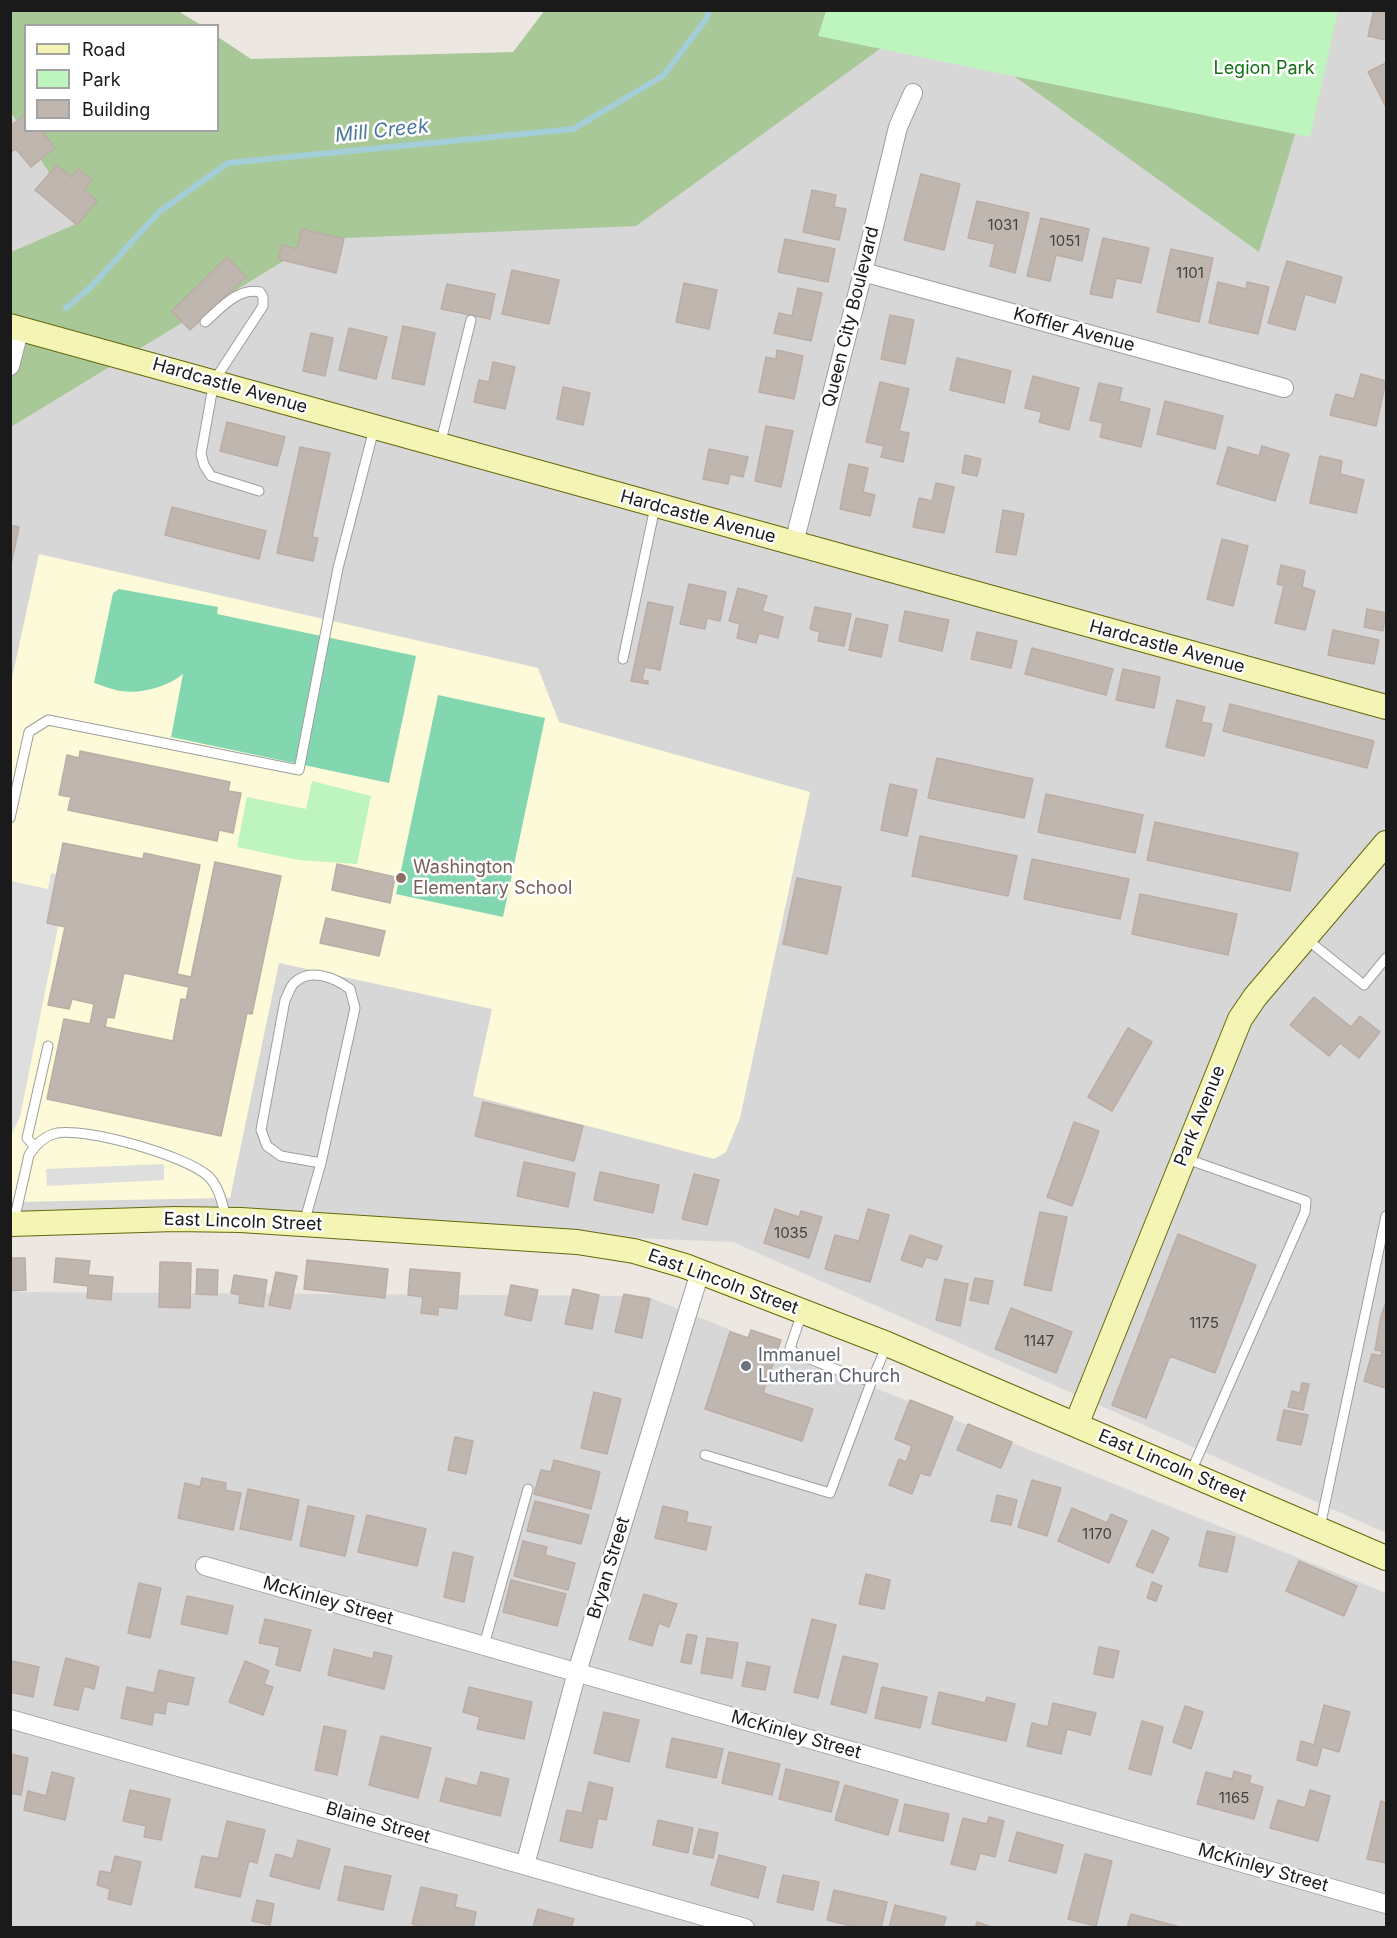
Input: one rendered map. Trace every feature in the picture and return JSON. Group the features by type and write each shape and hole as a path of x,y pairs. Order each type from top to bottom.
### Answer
{"street":[{"name":"Queen City Boulevard","path":"794,543 898,127 913,93"},
{"name":"Koffler Avenue","path":"863,273 1284,388"},
{"name":"Hardcastle Avenue","path":"15,327 1386,707"},
{"path":"10,366 15,327"},
{"name":"Park Avenue","path":"1076,1425 1240,1019 1255,997 1305,938 1381,853"},
{"name":"East Lincoln Street","path":"12,1224 175,1219 304,1223 596,1243 634,1251 700,1272 887,1344 1386,1558"},
{"name":"Bryan Street","path":"525,1865 578,1672 700,1272"},
{"name":"McKinley Street","path":"205,1566 1386,1904"},
{"name":"Blaine Street","path":"10,1719 733,1926"}],"lane":[{"path":"205,322 243,292 252,290 260,292 263,297 263,306 214,381 201,454 204,465 211,476 259,490"},
{"path":"440,445 471,320"},
{"path":"10,818 30,732 48,720 299,770 338,568 375,427"},
{"path":"622,659 656,505"},
{"path":"1305,938 1364,985 1386,958"},
{"path":"304,1223 321,1163 355,1008 350,988 335,978 309,974 294,983 285,1000 261,1130 267,1146 281,1156 321,1163"},
{"path":"34,1146 27,1138 48,1046"},
{"path":"12,1224 29,1155 34,1146 45,1137 59,1133 77,1133 149,1148 190,1163 209,1176 217,1187 227,1220"},
{"path":"1184,1158 1306,1201 1305,1212 1190,1474"},
{"path":"1320,1529 1386,1215"},
{"path":"803,1310 790,1348 795,1353 860,1379 872,1380"},
{"path":"705,1455 830,1493 887,1344"},
{"path":"484,1645 528,1489"}],"shaded area":[{"path":"1386,11 1386,1533 733,1242 11,1213 11,427 320,239 928,14"},
{"path":"10,113 80,222 11,252 10,252"},
{"name":"Washington Elementary School","path":"39,554 538,668 559,722 810,792 740,1118 726,1152 714,1159 473,1096 492,1009 279,963 230,1198 11,1202 10,687"},
{"path":"51,873 68,877 20,1117 11,1135 11,881 48,889"},
{"path":"164,1164 164,1180 47,1186 46,1169"},
{"path":"11,1292 646,1296 1386,1593 1386,1927 11,1928"}],"green space":[{"path":"545,10 1333,11 1259,252 928,14 636,226 320,239 11,427 11,252 80,222 11,113 11,11 178,11 199,24 24,24 24,132 219,132 219,38 251,59 513,52"},
{"name":"Legion Park","path":"826,10 1338,11 1310,137 818,36"},
{"path":"119,589 218,607 217,614 416,656 389,783 171,737 183,674 162,686 129,692 94,683 113,593"},
{"path":"438,695 545,718 503,917 396,894"},
{"path":"312,781 371,796 357,864 298,860 237,847 247,797 306,809"}],"building":[{"path":"1374,10 1386,10 1386,40 1368,36"},
{"path":"1386,63 1386,107 1368,72"},
{"path":"24,116 24,132 43,132 55,148 31,167 16,149 10,152 10,126"},
{"path":"57,165 71,177 78,169 92,180 84,190 97,201 77,225 35,190"},
{"path":"921,174 960,184 944,250 904,240"},
{"path":"812,190 836,195 834,207 846,209 839,240 803,232"},
{"path":"977,201 1029,213 1015,273 990,266 995,244 968,238"},
{"path":"1041,218 1089,229 1082,261 1056,255 1050,281 1027,276"},
{"path":"302,229 344,239 336,273 278,259 282,245 297,249"},
{"path":"1103,238 1149,248 1141,283 1116,278 1112,298 1090,294"},
{"path":"785,239 835,249 828,282 778,272"},
{"path":"1171,249 1213,258 1199,322 1157,312"},
{"path":"227,257 246,277 190,330 172,311"},
{"path":"1287,261 1342,277 1335,303 1305,294 1295,330 1268,323"},
{"path":"512,270 559,280 549,324 502,314"},
{"path":"1218,282 1246,289 1247,282 1269,287 1258,334 1209,323"},
{"path":"684,283 717,290 709,329 676,322"},
{"path":"447,284 495,294 490,319 441,309"},
{"path":"798,288 822,293 811,341 774,333 779,313 792,316"},
{"path":"890,315 914,320 905,364 881,359"},
{"path":"403,326 435,333 424,385 392,378"},
{"path":"349,328 387,337 376,379 339,370"},
{"path":"311,333 333,338 325,376 303,371"},
{"path":"777,350 803,356 794,399 759,392 766,357 776,359"},
{"path":"957,358 1011,371 1004,403 950,390"},
{"path":"493,362 515,367 505,409 474,402 479,380 489,382"},
{"path":"1361,374 1386,381 1376,426 1330,415 1336,394 1354,399"},
{"path":"1033,376 1079,388 1069,430 1039,422 1042,412 1025,408"},
{"path":"880,382 909,389 899,431 909,433 903,462 881,457 884,446 866,442"},
{"path":"1099,383 1122,388 1119,401 1150,409 1141,447 1100,437 1103,423 1090,420"},
{"path":"563,387 590,393 583,425 557,419"},
{"path":"1165,401 1223,416 1215,449 1157,434"},
{"path":"227,422 285,437 277,466 220,451"},
{"path":"766,426 793,431 781,487 755,481"},
{"path":"1262,446 1289,454 1275,501 1217,484 1228,447 1259,456"},
{"path":"300,447 330,453 312,537 318,538 313,561 277,553"},
{"path":"709,449 748,457 743,477 730,474 728,484 703,479"},
{"path":"965,455 981,459 977,476 962,473"},
{"path":"1320,456 1342,461 1340,474 1364,480 1356,513 1310,503"},
{"path":"849,464 868,468 863,492 875,495 870,516 840,509"},
{"path":"936,483 954,487 944,533 913,527 919,498 932,501"},
{"path":"172,507 266,531 259,559 165,535"},
{"path":"1003,510 1024,514 1016,555 996,552"},
{"path":"10,525 19,527 10,569"},
{"path":"1222,539 1248,546 1233,606 1207,599"},
{"path":"1281,565 1305,571 1302,587 1315,591 1305,630 1275,623 1284,586 1277,584"},
{"path":"689,584 726,592 720,621 707,618 705,629 680,624"},
{"path":"738,588 767,596 762,611 783,617 778,638 759,633 756,643 737,638 740,624 729,621"},
{"path":"648,602 673,607 660,670 645,667 642,680 648,681 648,684 631,681"},
{"path":"815,607 851,614 844,646 818,641 820,632 810,629"},
{"path":"1367,609 1386,613 1383,631 1364,627"},
{"path":"905,611 949,620 942,651 899,641"},
{"path":"856,618 888,625 881,657 849,650"},
{"path":"1333,630 1379,640 1374,664 1328,655"},
{"path":"977,632 1017,641 1011,668 971,659"},
{"path":"1032,648 1113,669 1106,695 1025,674"},
{"path":"1123,669 1160,677 1154,708 1116,700"},
{"path":"1177,700 1205,707 1201,722 1212,724 1204,756 1166,747"},
{"path":"1230,704 1374,741 1367,768 1223,731"},
{"path":"80,751 230,782 228,791 241,793 233,833 219,830 217,841 68,810 71,797 59,795 67,755 79,758"},
{"path":"937,758 1033,779 1024,818 928,798"},
{"path":"890,784 917,790 907,836 881,830"},
{"path":"1046,794 1143,815 1135,853 1038,832"},
{"path":"1155,822 1298,853 1290,891 1147,860"},
{"path":"920,836 1017,856 1008,896 912,876"},
{"path":"63,843 143,859 144,853 200,865 177,974 191,977 215,862 281,876 252,1014 247,1013 221,1136 47,1099 64,1019 90,1024 94,1004 72,999 69,1009 48,1005 65,927 47,923","holes":["124,973 189,987 186,1000 181,999 173,1041 105,1027 107,1017 114,1018"]},
{"path":"1032,859 1129,879 1120,919 1024,899"},
{"path":"337,864 395,877 390,903 332,890"},
{"path":"797,878 841,887 827,954 783,944"},
{"path":"1140,894 1237,914 1228,955 1132,934"},
{"path":"326,918 385,931 379,956 320,943"},
{"path":"1314,997 1351,1027 1360,1016 1380,1032 1359,1058 1340,1043 1329,1056 1290,1025"},
{"path":"1128,1028 1152,1042 1112,1111 1088,1097"},
{"path":"483,1102 583,1126 574,1161 475,1136"},
{"path":"1074,1122 1099,1131 1072,1206 1047,1197"},
{"path":"524,1162 575,1173 568,1207 517,1196"},
{"path":"600,1172 659,1185 653,1213 594,1200"},
{"path":"694,1174 719,1180 707,1225 682,1219"},
{"path":"775,1209 799,1217 801,1211 822,1217 809,1258 764,1243"},
{"path":"868,1209 889,1215 870,1282 825,1269 835,1235 859,1241"},
{"path":"1040,1212 1067,1217 1051,1291 1024,1285"},
{"path":"1178,1234 1256,1265 1215,1373 1170,1356 1146,1418 1112,1405"},
{"path":"910,1235 942,1246 937,1260 926,1257 922,1267 901,1260"},
{"path":"10,1258 25,1258 26,1290 10,1291"},
{"path":"56,1258 90,1261 88,1275 113,1277 111,1300 87,1298 88,1286 54,1282"},
{"path":"307,1260 388,1269 385,1298 304,1289"},
{"path":"160,1262 191,1263 190,1308 159,1307"},
{"path":"197,1269 218,1270 217,1295 196,1294"},
{"path":"410,1269 460,1273 457,1309 438,1307 438,1315 421,1313 423,1297 408,1295"},
{"path":"276,1272 297,1276 290,1309 269,1305"},
{"path":"234,1275 267,1280 263,1307 239,1303 240,1295 231,1293"},
{"path":"975,1278 993,1281 988,1304 970,1300"},
{"path":"945,1279 968,1284 960,1326 936,1320"},
{"path":"511,1285 538,1290 531,1321 505,1315"},
{"path":"573,1289 599,1295 592,1329 565,1324"},
{"path":"624,1294 650,1299 642,1338 615,1332"},
{"path":"1386,1302 1385,1388 1364,1381 1372,1354 1381,1356 1382,1351 1375,1350"},
{"path":"1011,1308 1072,1332 1056,1373 995,1349"},
{"name":"Immanuel Lutheran Church","path":"751,1330 781,1340 763,1393 813,1409 802,1441 705,1409 730,1332 748,1338"},
{"path":"1302,1383 1309,1384 1303,1410 1288,1407 1292,1391 1300,1393"},
{"path":"594,1392 621,1399 607,1454 581,1448"},
{"path":"910,1400 953,1417 930,1476 920,1473 912,1494 889,1485 899,1459 906,1462 912,1446 895,1439"},
{"path":"1284,1410 1308,1415 1301,1445 1277,1440"},
{"path":"968,1424 1012,1442 1001,1468 957,1450"},
{"path":"455,1437 473,1441 466,1474 448,1470"},
{"path":"554,1460 600,1472 591,1509 534,1494 541,1470 551,1472"},
{"path":"202,1478 226,1483 225,1490 241,1493 233,1530 178,1518 185,1483 200,1487"},
{"path":"1032,1480 1061,1488 1047,1536 1018,1527"},
{"path":"248,1489 299,1500 291,1540 240,1529"},
{"path":"997,1495 1017,1500 1011,1525 991,1521"},
{"path":"535,1501 589,1515 581,1544 527,1531"},
{"path":"308,1506 354,1516 345,1556 300,1546"},
{"path":"663,1506 688,1512 686,1522 711,1527 706,1550 655,1538"},
{"path":"1072,1508 1107,1523 1111,1514 1127,1521 1109,1563 1058,1541"},
{"path":"367,1515 426,1529 417,1566 358,1552"},
{"path":"1152,1530 1169,1538 1153,1573 1136,1566"},
{"path":"1207,1531 1235,1537 1227,1572 1199,1566"},
{"path":"523,1541 547,1547 545,1555 575,1563 568,1590 514,1576"},
{"path":"453,1552 473,1557 464,1602 444,1597"},
{"path":"1299,1561 1357,1586 1344,1616 1286,1591"},
{"path":"866,1574 890,1580 884,1609 859,1604"},
{"path":"511,1580 566,1594 557,1626 503,1612"},
{"path":"1152,1582 1162,1586 1156,1601 1147,1598"},
{"path":"139,1583 161,1588 150,1638 128,1633"},
{"path":"644,1594 677,1604 669,1627 659,1623 652,1646 629,1639"},
{"path":"187,1596 233,1606 227,1634 181,1624"},
{"path":"265,1619 311,1630 300,1671 276,1665 280,1647 259,1643"},
{"path":"812,1619 836,1625 818,1698 794,1692"},
{"path":"687,1634 697,1636 691,1664 681,1662"},
{"path":"707,1638 738,1643 732,1678 701,1673"},
{"path":"1099,1647 1119,1651 1113,1678 1094,1674"},
{"path":"334,1649 373,1659 374,1652 392,1656 384,1689 328,1675"},
{"path":"843,1656 878,1664 866,1713 831,1704"},
{"path":"66,1658 99,1667 94,1689 84,1686 78,1710 54,1705"},
{"path":"12,1661 39,1667 33,1697 10,1692"},
{"path":"245,1661 269,1671 264,1684 273,1687 263,1715 229,1702"},
{"path":"747,1662 770,1667 765,1690 742,1686"},
{"path":"159,1670 194,1678 188,1705 167,1701 165,1714 154,1712 152,1725 121,1718 127,1687 154,1693"},
{"path":"469,1687 532,1702 524,1739 477,1729 480,1717 463,1712"},
{"path":"882,1687 927,1697 920,1728 875,1718"},
{"path":"939,1692 985,1703 987,1697 1015,1704 1006,1741 932,1724"},
{"path":"1053,1703 1096,1713 1090,1735 1067,1729 1061,1754 1027,1746 1032,1723 1048,1727"},
{"path":"1324,1705 1350,1712 1339,1752 1322,1747 1317,1766 1297,1760 1301,1741 1314,1745"},
{"path":"1185,1706 1203,1712 1191,1749 1173,1742"},
{"path":"604,1712 639,1720 629,1762 594,1753"},
{"path":"1142,1721 1163,1727 1151,1775 1129,1769"},
{"path":"324,1726 346,1731 337,1775 315,1770"},
{"path":"381,1736 431,1748 418,1798 369,1785"},
{"path":"672,1738 723,1749 716,1778 666,1767"},
{"path":"729,1752 780,1764 772,1795 722,1783"},
{"path":"10,1754 28,1758 21,1795 10,1793"},
{"path":"786,1769 839,1782 831,1812 779,1799"},
{"path":"1234,1771 1251,1776 1249,1783 1263,1787 1254,1819 1197,1804 1206,1772 1232,1779"},
{"path":"52,1772 74,1778 65,1820 24,1810 28,1791 46,1796"},
{"path":"481,1772 509,1779 500,1816 440,1801 446,1778 477,1786"},
{"path":"589,1782 613,1788 606,1820 598,1818 592,1848 560,1841 567,1810 582,1813"},
{"path":"845,1785 898,1800 888,1835 835,1820"},
{"path":"130,1790 170,1799 161,1840 144,1837 146,1826 123,1821"},
{"path":"1310,1790 1330,1796 1318,1841 1270,1828 1278,1800 1305,1808"},
{"path":"1381,1801 1386,1803 1386,1863 1367,1859"},
{"path":"905,1804 949,1814 943,1841 899,1831"},
{"path":"989,1817 1004,1821 995,1857 980,1853 975,1870 951,1864 963,1818 987,1824"},
{"path":"658,1820 693,1828 688,1853 653,1845"},
{"path":"227,1821 265,1830 257,1863 249,1861 240,1897 195,1887 202,1856 218,1859"},
{"path":"699,1829 718,1833 713,1858 693,1854"},
{"path":"1017,1832 1063,1845 1056,1873 1009,1861"},
{"path":"298,1840 330,1849 319,1889 270,1876 276,1854 293,1859"},
{"path":"1085,1854 1112,1861 1096,1926 1068,1919"},
{"path":"719,1855 766,1867 758,1898 711,1885"},
{"path":"115,1856 141,1862 131,1905 108,1899 110,1889 97,1885 100,1871 111,1873"},
{"path":"345,1866 391,1876 383,1910 338,1900"},
{"path":"783,1875 819,1882 813,1910 777,1902"},
{"path":"421,1887 457,1895 455,1907 476,1912 473,1928 427,1928 412,1924"},
{"path":"834,1890 887,1902 881,1928 859,1928 827,1920"},
{"path":"257,1900 274,1904 270,1925 252,1921"},
{"path":"895,1905 946,1917 943,1928 889,1928"},
{"path":"538,1909 574,1919 571,1928 533,1928"},
{"path":"1131,1914 1184,1928 1127,1928"},
{"path":"977,1922 995,1928 975,1928"}],"waterway":[{"name":"Mill Creek","path":"66,308 91,287 159,212 228,163 573,129 663,76 707,18 709,10"}],"place":[{"name":"Washington Elementary School","path":"401,878"},
{"name":"Immanuel Lutheran Church","path":"746,1366"}]}
